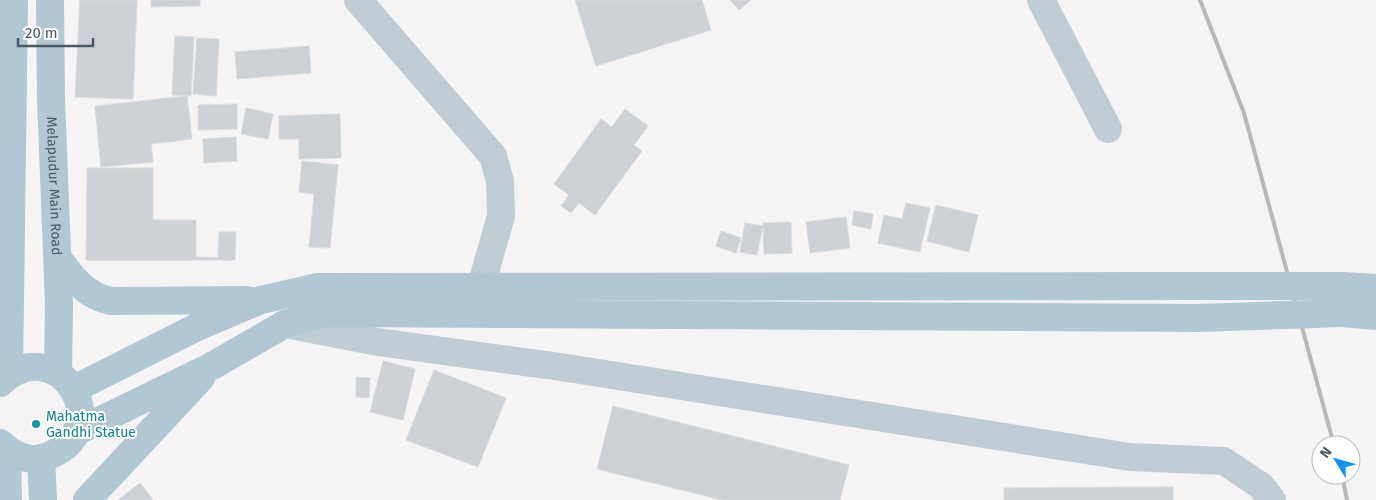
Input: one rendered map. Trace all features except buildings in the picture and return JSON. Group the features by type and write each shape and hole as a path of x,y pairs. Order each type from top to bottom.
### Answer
{"main road":[{"path":"5,379 14,0"},
{"name":"Melapudur Main Road","path":"50,0 51,98 58,258 66,381 80,403 80,418 76,432"},
{"path":"58,258 82,288 100,299 111,301 262,300"},
{"path":"5,379 21,369 34,367 47,368 66,381 262,300 318,287 1343,286 1376,288"},
{"path":"3,446 23,457 41,458 56,454 68,444 76,432 212,366 285,324 322,313 1198,318 1343,313 1376,316"},
{"path":"94,497 212,366"},
{"path":"3,446 8,500"},
{"path":"41,458 43,500"}],"street":[{"path":"358,0 493,156 500,181 500,216 481,286"},
{"path":"1041,0 1108,129"},
{"path":"285,324 378,342 561,367 1130,457 1224,461 1261,486 1272,500"}],"railway":[{"path":"1200,0 1244,113 1331,435"},
{"path":"1344,485 1347,500"}],"place":[{"name":"Mahatma Gandhi Statue","path":"36,424"}]}
